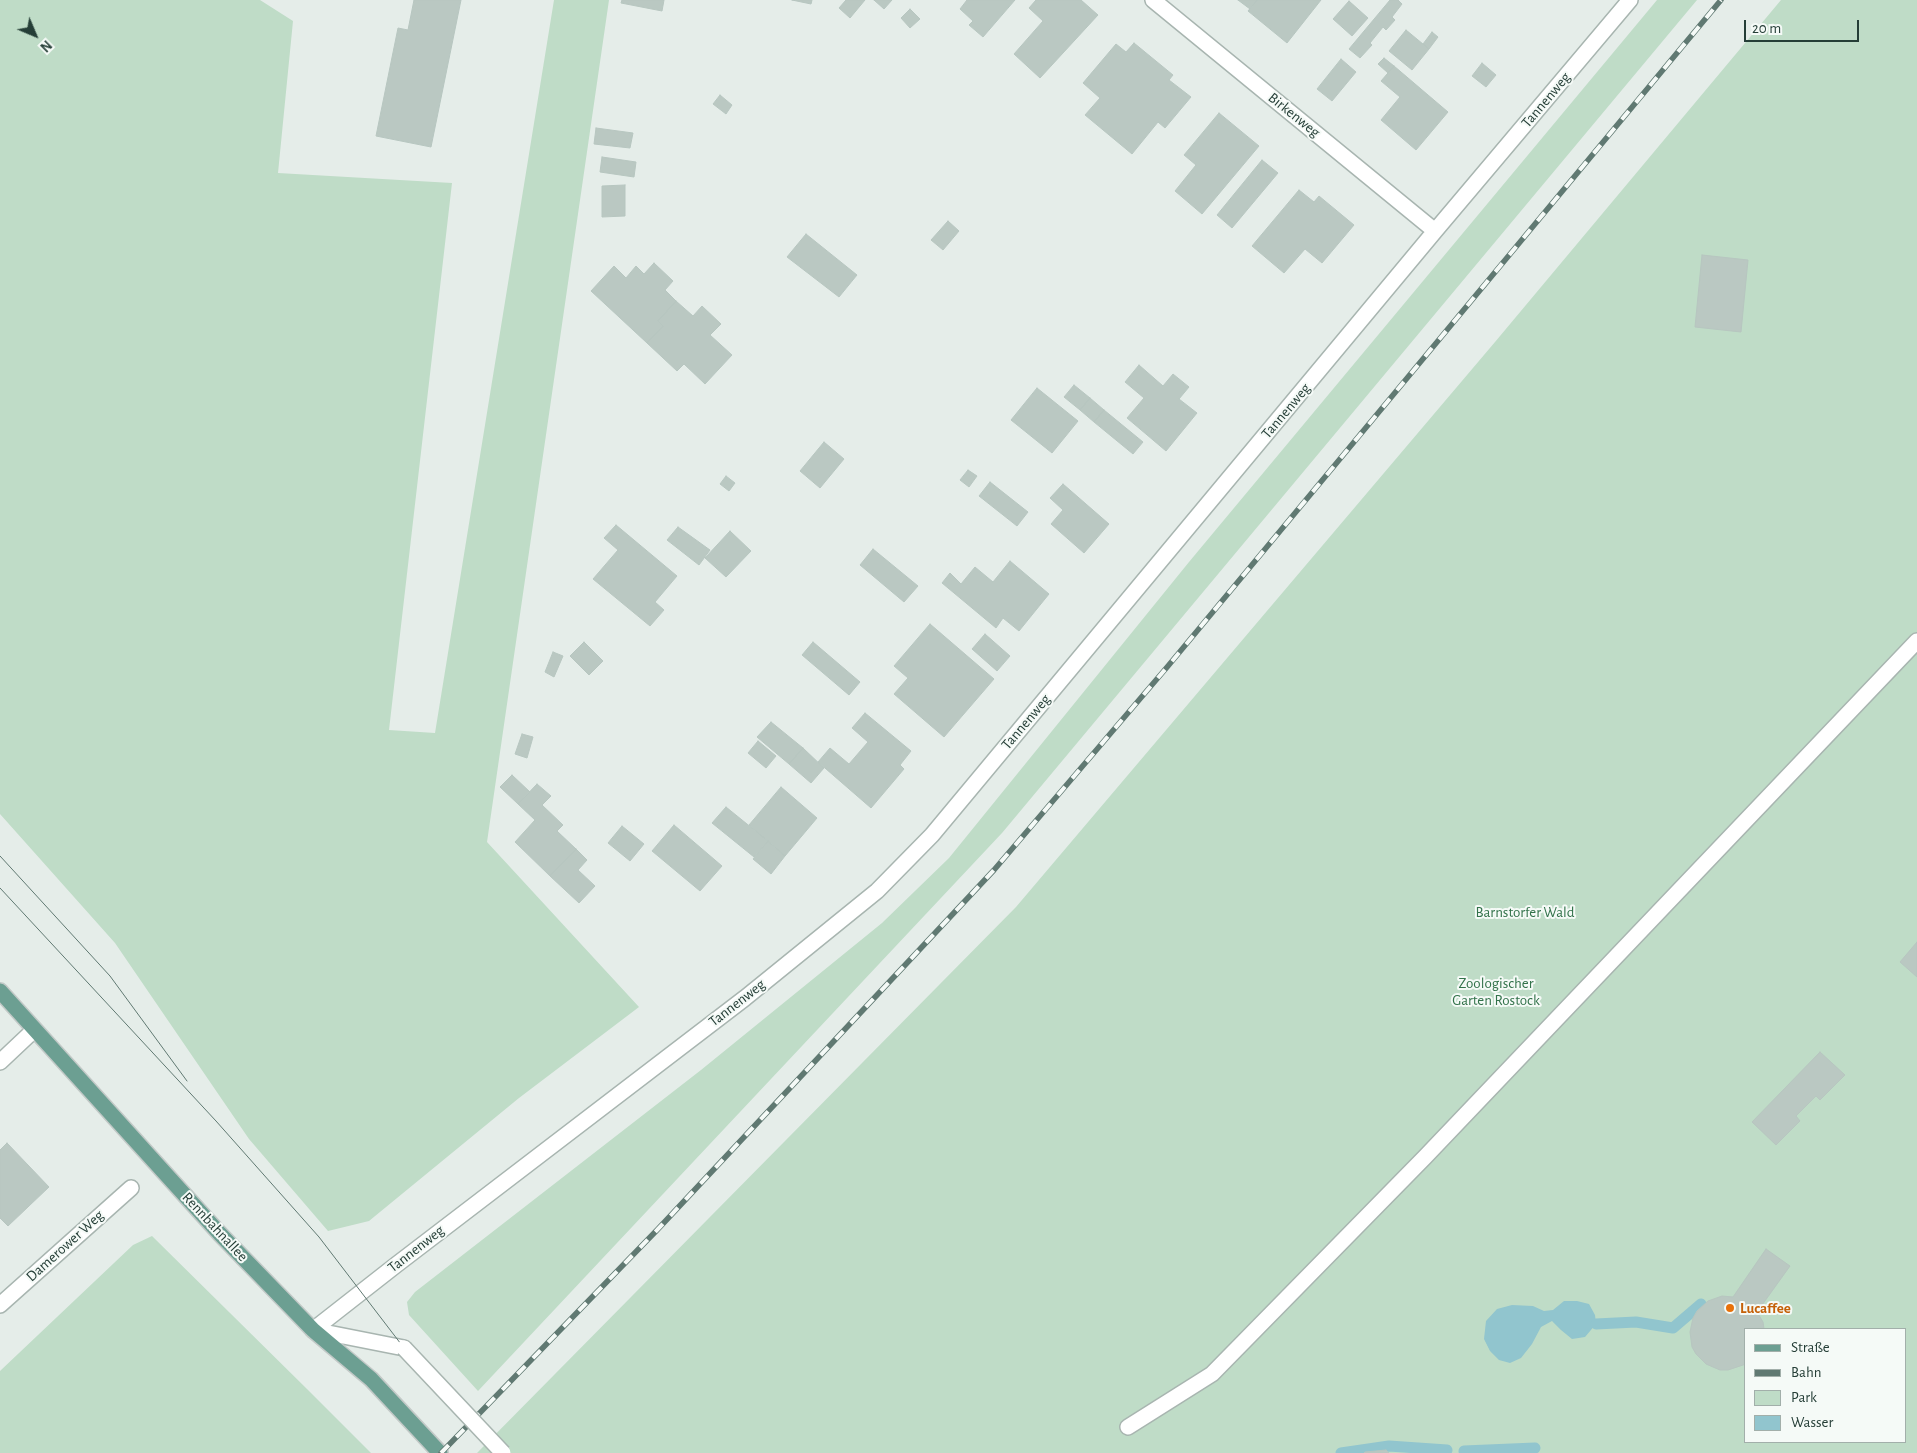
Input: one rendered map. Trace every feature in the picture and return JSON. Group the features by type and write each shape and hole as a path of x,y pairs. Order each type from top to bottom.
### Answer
{"main road":[{"name":"Rennbahnallee","path":"0,991 220,1234 313,1330 371,1379 440,1453"}],"street":[{"name":"Birkenweg","path":"1153,0 1435,231"},
{"name":"Tannenweg","path":"313,1330 745,998 877,891 932,835 1435,231 1622,3"},
{"path":"1128,1427 1212,1374 1425,1157 1917,641"},
{"path":"0,1062 34,1030"},
{"name":"Damerower Weg","path":"0,1305 131,1188"},
{"path":"313,1330 404,1348 503,1453"}],"green space":[{"path":"0,0 260,0 293,21 278,173 452,183 389,730 435,733 554,0 609,0 487,842 639,1007 519,1098 369,1221 328,1231 249,1139 115,943 0,814"},
{"path":"1657,0 1697,0 1002,833 478,1391 409,1315 407,1302 415,1292 701,1070 882,923 949,858 1189,562"},
{"name":"Barnstorfer Wald","path":"1781,0 1917,0 1917,1453 477,1453 1016,907 1495,342"},
{"path":"152,1236 371,1453 0,1453 0,1371 133,1245"}],"water":[{"path":"1564,1301 1577,1301 1589,1304 1595,1315 1596,1324 1585,1337 1572,1339 1552,1321 1541,1327 1532,1344 1521,1358 1510,1363 1499,1360 1490,1351 1484,1339 1486,1321 1497,1309 1512,1305 1533,1306 1544,1311 1553,1310"}],"building":[{"path":"414,0 461,0 431,147 376,136 398,28 408,30"},
{"path":"622,0 664,0 662,11 621,3"},
{"path":"792,0 812,0 811,4"},
{"path":"846,0 865,0 850,18 839,8"},
{"path":"874,0 892,0 884,9"},
{"path":"967,0 1015,0 983,37 969,25 973,21 960,9"},
{"path":"1036,0 1081,0 1098,15 1040,78 1014,54 1043,21 1029,8"},
{"path":"1238,0 1257,0 1250,9"},
{"path":"1257,0 1321,0 1287,43 1248,11"},
{"path":"1390,0 1398,0 1402,4 1392,17 1395,20 1386,30 1383,27 1370,43 1372,45 1360,58 1349,49"},
{"path":"1349,1 1368,18 1352,36 1333,19"},
{"path":"910,9 920,19 910,28 901,18"},
{"path":"1406,30 1429,49 1412,70 1389,51"},
{"path":"1432,32 1438,37 1429,49 1423,44"},
{"path":"1134,43 1173,75 1169,80 1191,97 1165,128 1158,122 1132,154 1085,115 1100,98 1083,83 1116,44 1126,52"},
{"path":"1384,58 1394,66 1388,73 1378,64"},
{"path":"1341,59 1356,72 1332,101 1317,89"},
{"path":"1482,63 1496,75 1486,87 1472,76"},
{"path":"1394,66 1448,112 1416,150 1381,120 1400,97 1381,81"},
{"path":"720,95 732,105 726,114 713,104"},
{"path":"1219,113 1259,146 1202,214 1175,191 1196,165 1184,155"},
{"path":"596,128 633,133 630,148 594,144"},
{"path":"602,157 636,162 634,177 600,172"},
{"path":"1262,160 1278,173 1232,228 1217,215"},
{"path":"625,185 625,216 602,217 602,186"},
{"path":"1299,190 1314,202 1319,196 1354,225 1322,263 1305,249 1284,273 1252,246"},
{"path":"948,221 959,231 943,250 931,240"},
{"path":"806,234 857,275 839,297 787,257"},
{"path":"1702,255 1748,260 1741,332 1695,327"},
{"path":"654,263 673,281 665,290 676,301 658,321 663,326 647,343 591,291 614,266 626,278 636,266 644,274"},
{"path":"676,301 693,316 702,306 721,324 710,335 732,355 705,384 684,364 677,371 647,343 663,326 658,321"},
{"path":"1139,365 1163,386 1173,374 1189,387 1179,399 1197,413 1166,451 1127,418 1144,398 1125,382"},
{"path":"1074,385 1090,398 1080,410 1064,397"},
{"path":"1037,388 1078,421 1052,453 1011,420"},
{"path":"1090,398 1104,410 1094,422 1080,410"},
{"path":"1104,410 1143,442 1133,454 1094,422"},
{"path":"824,442 844,459 820,488 800,471"},
{"path":"968,470 977,476 969,487 960,480"},
{"path":"726,476 735,483 729,491 720,484"},
{"path":"990,482 1028,512 1017,526 979,496"},
{"path":"1063,484 1109,524 1084,553 1051,524 1063,510 1050,498"},
{"path":"616,525 677,576 655,602 664,610 650,626 593,579 618,550 604,538"},
{"path":"678,527 710,550 699,565 667,540"},
{"path":"730,531 751,551 726,577 705,558"},
{"path":"873,549 918,586 904,602 860,565"},
{"path":"1010,561 1049,594 1019,631 1003,618 996,628 942,583 950,573 961,584 975,567 993,582"},
{"path":"930,624 994,679 944,737 894,694 908,678 894,666"},
{"path":"985,634 1010,656 997,671 972,649"},
{"path":"584,642 603,661 589,675 570,656"},
{"path":"813,642 860,682 849,695 802,655"},
{"path":"553,652 563,656 554,677 545,672"},
{"path":"865,713 911,751 900,765 904,769 871,808 818,762 830,748 849,764 868,742 852,728"},
{"path":"771,722 803,748 789,764 757,737"},
{"path":"522,734 533,737 527,758 515,754"},
{"path":"758,741 776,756 766,768 748,753"},
{"path":"803,748 824,768 811,783 789,764"},
{"path":"512,775 530,792 518,804 500,787"},
{"path":"537,784 551,796 542,805 563,825 557,831 576,849 550,876 515,842 535,820 518,804"},
{"path":"781,787 817,818 785,856 749,825"},
{"path":"726,807 768,841 754,857 712,823"},
{"path":"674,825 722,866 700,891 652,851"},
{"path":"622,826 644,844 630,861 608,843"},
{"path":"768,841 785,856 771,874 753,859"},
{"path":"576,849 587,860 578,870 595,886 579,903 550,876"},
{"path":"1917,942 1917,977 1900,962"},
{"path":"1820,1052 1845,1075 1820,1100 1816,1096 1796,1116 1800,1121 1776,1145 1752,1122"},
{"path":"7,1143 49,1187 8,1226 0,1218 0,1150"},
{"name":"Lucaffee","path":"1766,1249 1790,1266 1757,1312 1763,1322 1764,1328 1744,1328 1744,1365 1728,1370 1720,1370 1706,1364 1696,1354 1692,1347 1690,1332 1693,1318 1697,1311 1708,1301 1722,1296 1733,1297"},
{"path":"1386,1450 1389,1453 1364,1453 1365,1452"}],"waterway":[{"path":"1596,1324 1636,1322 1673,1328 1701,1304"},
{"path":"1341,1453 1389,1446 1447,1450"},
{"path":"1464,1451 1535,1448"}],"tram line":[{"path":"0,856 110,976 187,1081"},
{"path":"0,888 216,1121 319,1237 404,1348"}],"railway":[{"path":"441,1453 658,1229 994,870 1168,666 1721,0"}],"place":[{"name":"Lucaffee","path":"1730,1308"}],"park label":[{"name":"Zoologischer Garten Rostock","path":"1496,992"}]}
